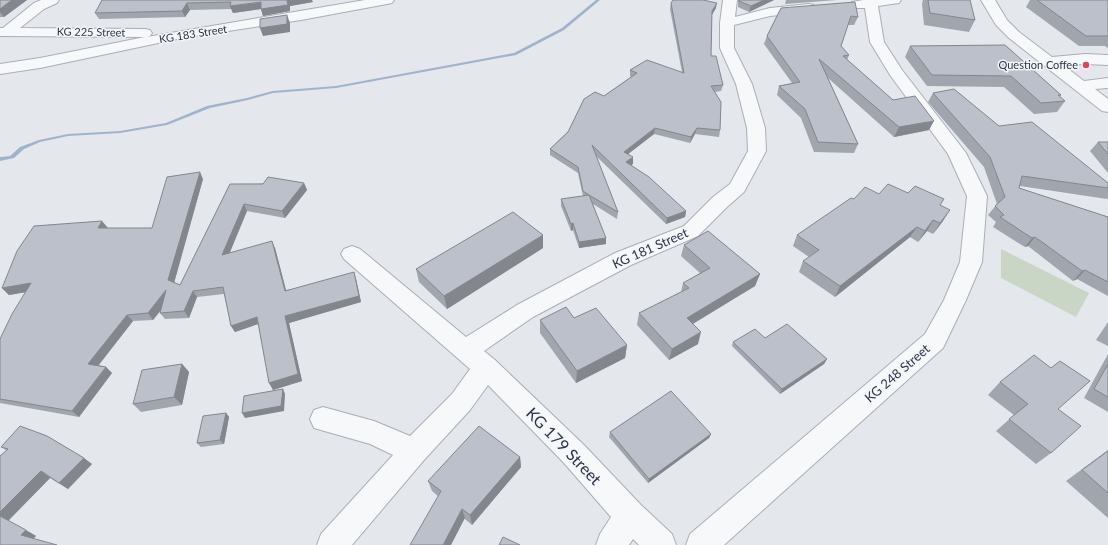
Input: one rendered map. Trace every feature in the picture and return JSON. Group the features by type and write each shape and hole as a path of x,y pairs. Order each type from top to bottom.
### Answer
{"street":[{"path":"3,32 39,6 52,0"},
{"name":"KG 183 Street","path":"0,69 40,63 182,34 272,21 387,0"},
{"name":"KG 181 Street","path":"475,359 524,311 623,258 691,231 720,202 737,188 757,151 756,128 744,84 726,48 730,0"},
{"path":"727,23 770,12 870,1 894,0"},
{"path":"988,0 1001,22 1014,35 1108,107"},
{"name":"KG 248 Street","path":"701,545 934,341 955,300 971,262 977,196 957,153 895,72 877,42 870,1"},
{"name":"KG 225 Street","path":"3,32 182,34"},
{"path":"1048,62 1085,59 1108,60"},
{"path":"1080,86 1108,83"},
{"name":"KG 179 Street","path":"352,254 475,359 574,454 630,516 661,545"},
{"path":"332,545 414,451 462,402 475,359"},
{"path":"323,419 374,433 414,451"},
{"path":"610,545 630,516"}],"green space":[{"path":"1001,249 1089,293 1076,317 1001,278"}],"building":[{"path":"0,0 12,0 0,9"},
{"path":"102,0 287,0 288,5 261,9 261,2 230,6 231,2 187,3 182,11 95,13"},
{"path":"673,0 703,0 717,3 712,11 711,56 716,56 723,85 711,86 721,102 720,130 697,128 691,137 655,128 624,152 633,157 626,162 649,177 686,211 667,218 592,145 618,212 583,191 578,167 550,149 568,132 584,99 595,92 604,96 637,73 630,70 647,60 684,73 671,3"},
{"path":"739,0 764,0 751,6"},
{"path":"928,0 970,0 975,20 930,13"},
{"path":"1037,0 1108,0 1108,36 1086,36"},
{"path":"855,2 858,17 851,16 841,46 849,55 843,56 893,100 915,96 934,121 899,127 819,59 858,144 818,142 805,109 779,86 800,82 767,36 781,8"},
{"path":"287,15 287,24 260,28 260,19"},
{"path":"1005,45 1061,95 1058,95 1065,101 1041,103 1011,76 932,75 910,46"},
{"path":"954,89 999,126 1032,122 1108,183 1108,188 1022,176 1019,188 1108,217 1108,282 1085,270 1082,271 1035,237 1032,238 1000,217 1004,215 995,206 1005,197 990,157 933,93"},
{"path":"1098,142 1108,142 1108,154"},
{"path":"200,172 168,280 180,285 230,184 263,184 268,177 304,183 282,211 244,204 222,255 272,241 285,291 354,272 359,296 285,316 298,374 269,383 257,317 231,326 223,287 193,291 184,311 160,313 166,290 148,313 127,315 88,364 106,367 72,411 0,399 0,339 12,314 31,283 2,288 17,251 34,226 102,221 98,228 152,228 167,177"},
{"path":"888,184 908,193 915,186 944,199 940,205 950,210 940,223 933,220 925,231 917,227 840,286 803,261 819,250 797,235 851,198 854,199 865,187 879,194"},
{"path":"589,195 606,238 579,242 573,223 571,224 561,199"},
{"path":"513,212 543,235 444,296 416,269"},
{"path":"708,231 760,274 687,318 701,332 672,349 639,313 689,288 683,283 710,268 684,245"},
{"path":"566,307 574,318 596,308 627,345 577,371 540,320"},
{"path":"787,324 827,359 782,389 733,342 755,329 765,338"},
{"path":"1034,355 1051,368 1060,361 1090,381 1058,409 1081,426 1051,453 1009,419 1028,404 1000,382"},
{"path":"182,364 174,397 133,404 142,370"},
{"path":"1108,364 1108,397 1094,389"},
{"path":"283,389 281,406 242,413 244,396"},
{"path":"671,391 711,434 649,479 610,432"},
{"path":"226,413 220,440 197,443 203,416"},
{"path":"20,426 47,436 84,458 59,483 41,471 0,512 0,456 8,449 1,447"},
{"path":"479,426 520,457 470,515 462,509 443,545 410,545 441,491 428,481"},
{"path":"1108,451 1108,493 1082,470"},
{"path":"0,516 26,530 21,535 57,545 0,545"},
{"path":"503,537 520,545 499,545"}],"waterway":[{"path":"0,159 12,157 22,148 39,141 68,135 120,132 167,124 209,107 273,92 336,87 515,54 563,29 598,0"}],"place":[{"name":"Question Coffee","path":"1086,65"}]}
